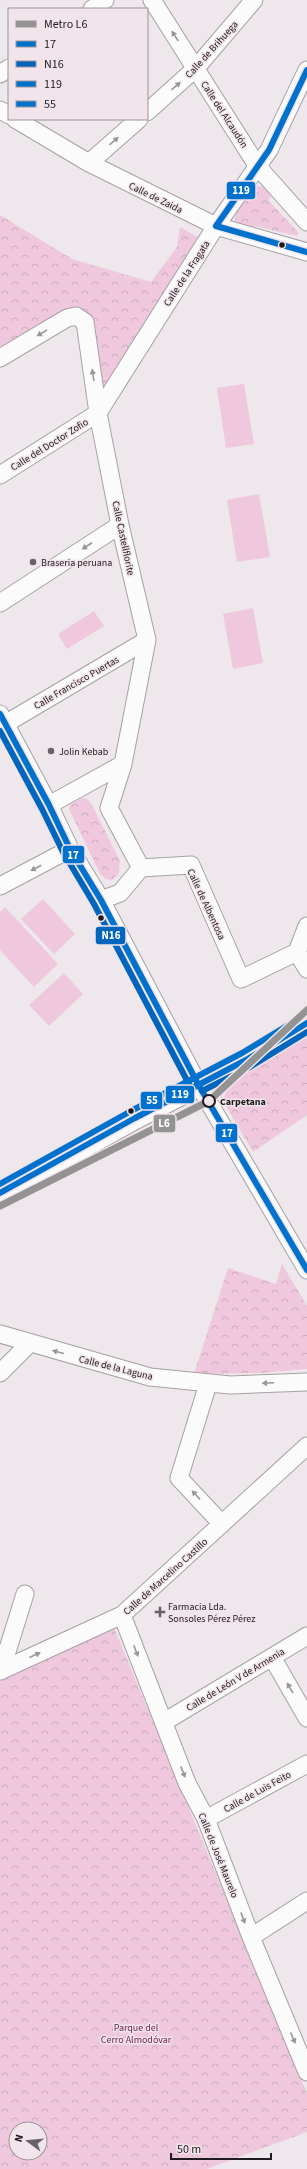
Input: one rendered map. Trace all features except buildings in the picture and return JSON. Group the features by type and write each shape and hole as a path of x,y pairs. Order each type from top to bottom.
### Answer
{"main road":[{"path":"0,1193 198,1084 246,1060 307,1023"}],"street":[{"path":"93,8 105,0"},
{"name":"Calle del Alcaudón","path":"152,0 258,167 307,222"},
{"name":"Calle de Brihuega","path":"148,111 196,68 254,0"},
{"name":"Calle de la Fragata","path":"98,414 216,226 269,150 307,70"},
{"name":"Calle de Zaida","path":"18,120 89,163 216,226 307,252"},
{"path":"89,163 138,120"},
{"name":"Calle Castellflorite","path":"0,358 67,318 76,316 84,322 98,414 120,525 147,640 122,764 109,808"},
{"name":"Calle del Doctor Zofio","path":"0,475 98,414"},
{"path":"0,603 120,525"},
{"name":"Calle Francisco Puertas","path":"3,719 147,640"},
{"path":"3,719 49,804 70,850 101,900 198,1084 307,1270"},
{"path":"49,804 122,764"},
{"path":"85,785 98,791 109,808 141,868 120,894 101,900"},
{"path":"0,886 70,850"},
{"name":"Calle de Albentosa","path":"141,868 191,865 241,979 297,952"},
{"path":"307,926 297,952 307,969"},
{"name":"Calle de la Laguna","path":"0,1334 29,1344 150,1377 208,1384 307,1382"},
{"path":"0,1373 29,1344"},
{"path":"208,1384 179,1478 222,1524"},
{"name":"Calle de Marcelino Castillo","path":"0,1671 122,1615 307,1446"},
{"path":"0,1671 25,1594"},
{"name":"Calle de José Maurelo","path":"122,1615 187,1783 206,1819 251,1937 307,2072"},
{"name":"Calle de León V de Armenia","path":"164,1722 307,1636"},
{"path":"272,1657 307,1718"},
{"name":"Calle de Luis Feito","path":"206,1819 307,1764"},
{"path":"251,1937 307,1901"}],"green space":[{"path":"257,186 263,187 271,196 268,200 299,233 297,236 255,226 254,231 238,226 235,222 235,217 239,207 250,192"},
{"path":"0,215 72,259 151,282 177,247 180,227 199,238 98,413 76,316 0,358"},
{"path":"244,384 254,444 226,448 217,388"},
{"path":"259,494 270,557 237,562 227,500"},
{"path":"253,608 263,663 233,669 223,614"},
{"path":"94,611 104,626 67,649 58,634"},
{"path":"82,798 87,799 91,803 120,861 119,873 112,880 106,879 100,874 69,809 70,805"},
{"path":"43,899 75,934 54,954 21,919"},
{"path":"5,907 58,964 34,987 0,950 0,912"},
{"path":"64,973 83,994 49,1026 29,1005"},
{"path":"307,1036 307,1115 253,1152 223,1101 228,1084"},
{"path":"282,1264 307,1306 307,1369 261,1373 194,1374 228,1268 276,1284"},
{"name":"Parque del Cerro Almodóvar","path":"112,1623 307,2093 307,2132 207,2169 0,2169 0,1679"}],"metro line":[{"name":"L6","path":"0,1206 209,1101 307,1010"}],"transit line":[{"name":"119","path":"307,70 269,150 216,226 307,252"},
{"name":"17","path":"0,714 49,805 70,849 101,900 198,1084 307,1270"},
{"name":"N16","path":"0,731 42,809 63,852 94,904 191,1088"},
{"name":"55","path":"0,1184 131,1111 242,1053 303,1016"},
{"name":"119","path":"0,1193 135,1118 246,1060 307,1023"},
{"name":"N16","path":"202,1091 250,1067 307,1032"}],"place":[{"name":"Braseria peruana","path":"33,562"},
{"name":"Jolin Kebab","path":"51,751"},
{"name":"Carpetana","path":"209,1101"},
{"name":"Farmacia Lda. Sonsoles Pérez Pérez","path":"160,1612"}]}
